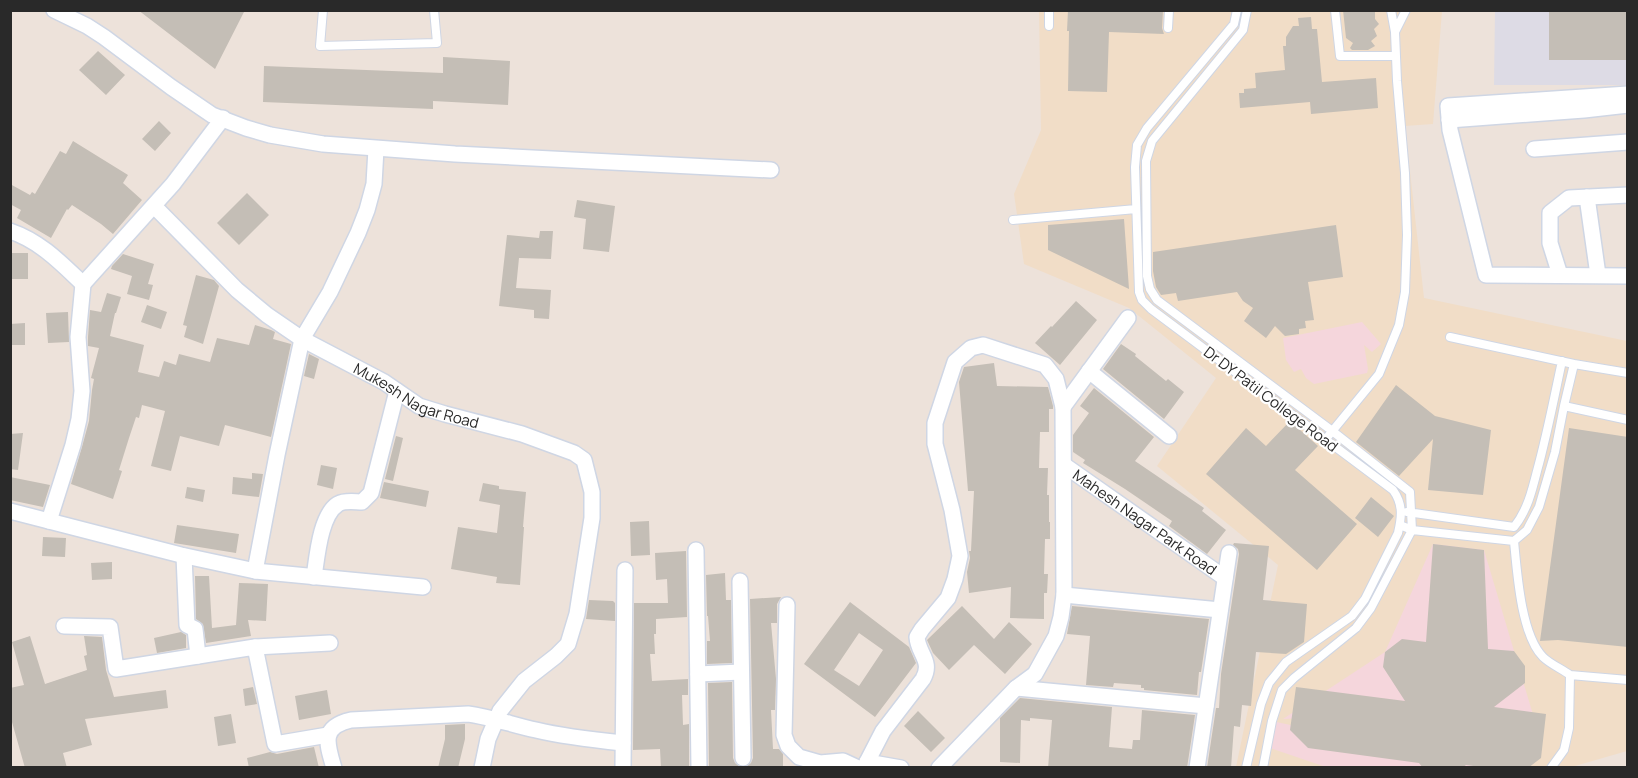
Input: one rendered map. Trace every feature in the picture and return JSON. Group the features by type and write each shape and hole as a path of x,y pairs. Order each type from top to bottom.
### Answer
{"street":[{"path":"54,10 104,37 212,115 270,135 323,144 376,149 771,170"},
{"path":"1628,94 1448,106 1450,130 1486,275 1628,276"},
{"path":"1449,120 1628,105"},
{"path":"49,521 79,419 82,391 78,337 83,284 158,202 223,118"},
{"path":"1534,149 1628,142"},
{"path":"255,571 302,339 339,274 364,217 374,184 376,149"},
{"path":"1560,275 1550,243 1550,213 1569,198 1628,195"},
{"path":"1587,197 1598,275"},
{"name":"Mukesh Nagar Road","path":"158,202 237,290 267,315 302,339 384,382 419,406 522,434 574,453 584,460 592,492 592,518 577,614 568,644 524,681 500,711 488,739 482,768"},
{"path":"10,231 39,245 83,284"},
{"path":"1063,406 1128,318"},
{"name":"Mahesh Nagar Park Road","path":"864,766 883,731 927,672 926,660 917,637 948,598 955,579 960,556 952,510 935,444 935,423 955,362 971,348 983,345 1045,365 1056,379 1063,406 1064,595 1056,636 1035,674 1016,688 939,768"},
{"path":"1089,371 1169,436"},
{"path":"314,577 323,528 333,509 345,502 362,502 371,493 397,391"},
{"name":"Mahesh Nagar Park Road","path":"1064,465 1225,578"},
{"path":"10,512 184,556 255,571 423,587"},
{"path":"696,550 699,768"},
{"name":"Mahesh Nagar Park Road","path":"1197,768 1229,553"},
{"path":"184,556 187,625 195,629 198,656"},
{"path":"623,768 625,570"},
{"path":"740,581 743,758"},
{"path":"1064,595 1221,610"},
{"path":"787,605 784,735 788,746 799,757 819,765 843,761 864,766 901,768"},
{"path":"64,626 110,627 116,669 255,647 330,643"},
{"path":"255,647 275,744 328,735"},
{"path":"698,674 741,672"},
{"path":"1016,688 1206,706"},
{"path":"334,768 327,746 328,735 334,726 351,720 468,714 574,738 623,743"}],"lane":[{"path":"323,10 320,46 437,44 434,10"},
{"path":"1049,10 1049,26"},
{"path":"1168,10 1168,28"},
{"name":"Dr DY Patil College Road","path":"1237,10 1234,24 1147,128 1137,146 1135,167 1139,292 1142,300 1151,309 1393,489 1400,500 1398,533 1365,599 1352,616 1286,662 1269,683 1261,704 1245,768"},
{"name":"Dr DY Patil College Road","path":"1247,10 1243,30 1152,141 1146,161 1150,289 1157,300 1410,492 1412,530"},
{"path":"1335,10 1340,56 1396,56"},
{"path":"1325,440 1379,374 1400,325 1405,292 1407,235 1405,172 1395,32 1391,10"},
{"path":"1395,32 1406,10"},
{"path":"1013,220 1136,209"},
{"path":"1450,337 1574,364 1628,373"},
{"path":"1400,510 1514,527 1521,519 1531,495 1562,361"},
{"path":"1400,525 1412,530 1515,542 1527,531 1539,507 1555,452 1574,364"},
{"path":"1564,406 1628,420"},
{"path":"1263,768 1272,722 1282,690 1356,628 1371,608 1412,530"},
{"path":"1515,542 1518,580 1525,619 1533,644 1543,658 1570,675 1628,680"},
{"path":"1551,768 1564,750 1569,728 1570,675"}],"shaded area":[{"path":"1039,11 1442,11 1433,124 1405,126 1424,298 1627,341 1627,751 1568,768 1236,767 1278,565 1157,466 1216,378 1129,308 1024,264 1014,194 1041,130"},
{"path":"1495,11 1627,11 1627,85 1494,85"},
{"path":"1362,322 1381,344 1372,352 1364,345 1367,373 1314,384 1306,378 1301,369 1294,372 1286,360 1283,338"},
{"path":"1433,544 1484,550 1542,745 1525,767 1326,767 1267,747 1272,721 1447,759 1431,712 1283,719 1385,652"}],"building":[{"path":"138,10 245,10 215,69"},
{"path":"1068,10 1163,10 1164,34 1109,32 1107,92 1068,91"},
{"path":"1343,10 1375,10 1375,19 1379,24 1374,29 1377,36 1371,41 1375,46 1368,50 1350,48 1353,43 1346,38"},
{"path":"1549,10 1628,10 1628,60 1549,60"},
{"path":"1311,17 1312,29 1317,29 1322,82 1376,78 1378,108 1311,114 1310,102 1240,108 1239,93 1244,93 1244,89 1256,88 1255,73 1285,70 1283,46 1286,46 1286,37 1293,26 1299,26 1298,18"},
{"path":"98,51 125,75 106,95 79,70"},
{"path":"443,57 510,61 508,105 433,101 433,109 263,102 264,66 443,73"},
{"path":"159,121 171,133 155,151 142,139"},
{"path":"73,141 128,175 123,183 142,200 113,234 72,205 67,209 51,238 17,218 21,210 10,204 10,184 30,195 32,192 35,194 60,151 66,154"},
{"path":"247,193 269,215 239,245 217,223"},
{"path":"577,200 615,206 609,252 583,249 586,219 574,217"},
{"path":"1124,219 1129,289 1048,250 1048,225"},
{"path":"1336,225 1343,277 1308,282 1314,320 1305,321 1306,328 1299,329 1299,334 1285,336 1275,326 1266,338 1244,321 1253,308 1243,301 1237,292 1178,301 1176,293 1161,295 1156,287 1153,252"},
{"path":"540,231 553,231 551,259 519,258 516,288 551,290 549,319 534,318 534,310 499,306 507,235 539,238"},
{"path":"10,253 28,253 28,279 10,279"},
{"path":"123,254 154,264 148,284 153,285 149,300 127,294 132,276 111,269"},
{"path":"196,275 214,280 219,286 203,344 184,337 187,326 183,325"},
{"path":"107,293 121,297 110,336 144,345 138,372 159,377 164,361 176,365 179,354 210,362 217,338 249,345 255,325 275,332 273,339 291,344 271,437 225,425 219,446 180,436 171,471 151,466 165,411 142,405 119,470 122,471 113,499 71,484 89,421 94,379 91,378 99,348 88,346 90,310 101,312"},
{"path":"1076,301 1097,320 1060,365 1035,343"},
{"path":"147,305 167,312 161,329 141,322"},
{"path":"68,312 69,342 48,343 46,313"},
{"path":"25,323 25,345 10,345 10,324"},
{"path":"1121,344 1136,354 1135,356 1166,381 1168,379 1184,392 1164,419 1103,369"},
{"path":"309,354 319,359 314,379 304,376"},
{"path":"994,363 997,386 1048,387 1053,406 1053,409 1049,409 1049,432 1040,432 1039,468 1048,468 1047,495 1049,495 1050,522 1050,539 1045,539 1044,574 1048,574 1047,593 1044,593 1044,619 1010,618 1011,587 969,593 967,572 969,551 971,551 974,491 968,491 959,382 964,367"},
{"path":"1396,385 1435,416 1491,430 1483,495 1428,490 1433,439 1399,476 1356,442"},
{"path":"1094,388 1154,437 1135,461 1204,508 1202,511 1226,530 1207,554 1169,526 1172,521 1083,463 1085,460 1073,452 1073,435 1089,413 1080,406"},
{"path":"1290,421 1318,446 1295,470 1357,524 1317,570 1206,474 1246,428 1266,446"},
{"path":"1569,428 1628,437 1628,647 1558,640 1540,641"},
{"path":"23,433 18,470 10,469 10,434"},
{"path":"396,436 403,438 393,481 385,479"},
{"path":"321,465 337,468 333,489 317,485"},
{"path":"252,473 263,474 259,497 232,494 233,477 252,479"},
{"path":"10,477 50,485 43,507 10,500"},
{"path":"384,482 429,491 426,507 380,498"},
{"path":"483,483 499,486 499,489 526,492 520,585 496,583 497,577 451,569 458,527 497,533 500,505 479,501"},
{"path":"187,487 205,490 203,502 185,498"},
{"path":"1371,497 1394,516 1378,537 1355,518"},
{"path":"649,521 650,555 631,556 630,522"},
{"path":"177,525 239,534 236,553 174,543"},
{"path":"43,537 66,538 65,557 42,556"},
{"path":"1234,543 1269,546 1263,600 1307,604 1304,642 1286,654 1256,652 1251,706 1242,705 1240,727 1234,726 1231,768 1207,768 1216,708 1219,708 1221,674 1239,554"},
{"path":"1433,544 1484,550 1488,649 1514,651 1525,666 1525,683 1494,707 1546,714 1541,758 1528,768 1488,768 1466,765 1462,768 1423,768 1419,763 1308,748 1290,730 1296,687 1405,701 1383,667 1385,652 1402,639 1426,642"},
{"path":"686,551 687,617 656,619 655,654 650,654 652,681 688,679 688,695 682,695 683,725 689,724 689,768 661,768 660,749 633,750 634,603 668,603 667,579 656,580 655,553"},
{"path":"112,562 112,579 92,580 91,563"},
{"path":"725,573 726,600 731,600 732,663 707,664 707,641 710,641 706,575"},
{"path":"195,576 209,576 212,628 236,625 239,583 268,584 266,621 248,620 251,636 206,643 203,624 196,619"},
{"path":"781,597 777,604 777,623 771,623 776,679 775,710 771,710 773,749 779,749 783,754 783,768 744,768 751,763 753,758 750,599"},
{"path":"589,600 613,601 615,621 586,619"},
{"path":"850,602 909,647 916,663 875,717 804,664","holes":["859,633 883,650 859,686 834,670"]},
{"path":"962,606 994,639 1009,622 1032,644 1005,674 974,645 949,670 933,653 927,640"},
{"path":"1072,606 1209,619 1197,695 1144,690 1141,685 1114,683 1113,687 1086,685 1090,636 1067,634"},
{"path":"181,632 186,635 186,648 157,653 154,638"},
{"path":"30,636 45,684 87,670 84,636 102,637 106,670 114,697 166,690 168,708 85,719 92,745 63,753 67,768 25,768 10,715 10,688 24,685 12,642"},
{"path":"732,682 733,758 735,763 742,768 709,768 708,683"},
{"path":"253,687 257,704 245,706 243,689"},
{"path":"327,690 331,714 299,720 295,696"},
{"path":"1020,698 1112,707 1109,747 1132,749 1133,740 1140,740 1142,710 1195,715 1187,768 1048,768 1052,720 1030,718 1030,721 1021,720 1020,763 1000,762 1000,718"},
{"path":"918,711 945,738 931,752 904,726"},
{"path":"231,714 236,743 218,746 214,717"},
{"path":"465,724 465,739 458,768 438,768 445,739 445,725"},
{"path":"314,747 319,768 249,768 247,758 270,752 277,754"}]}
